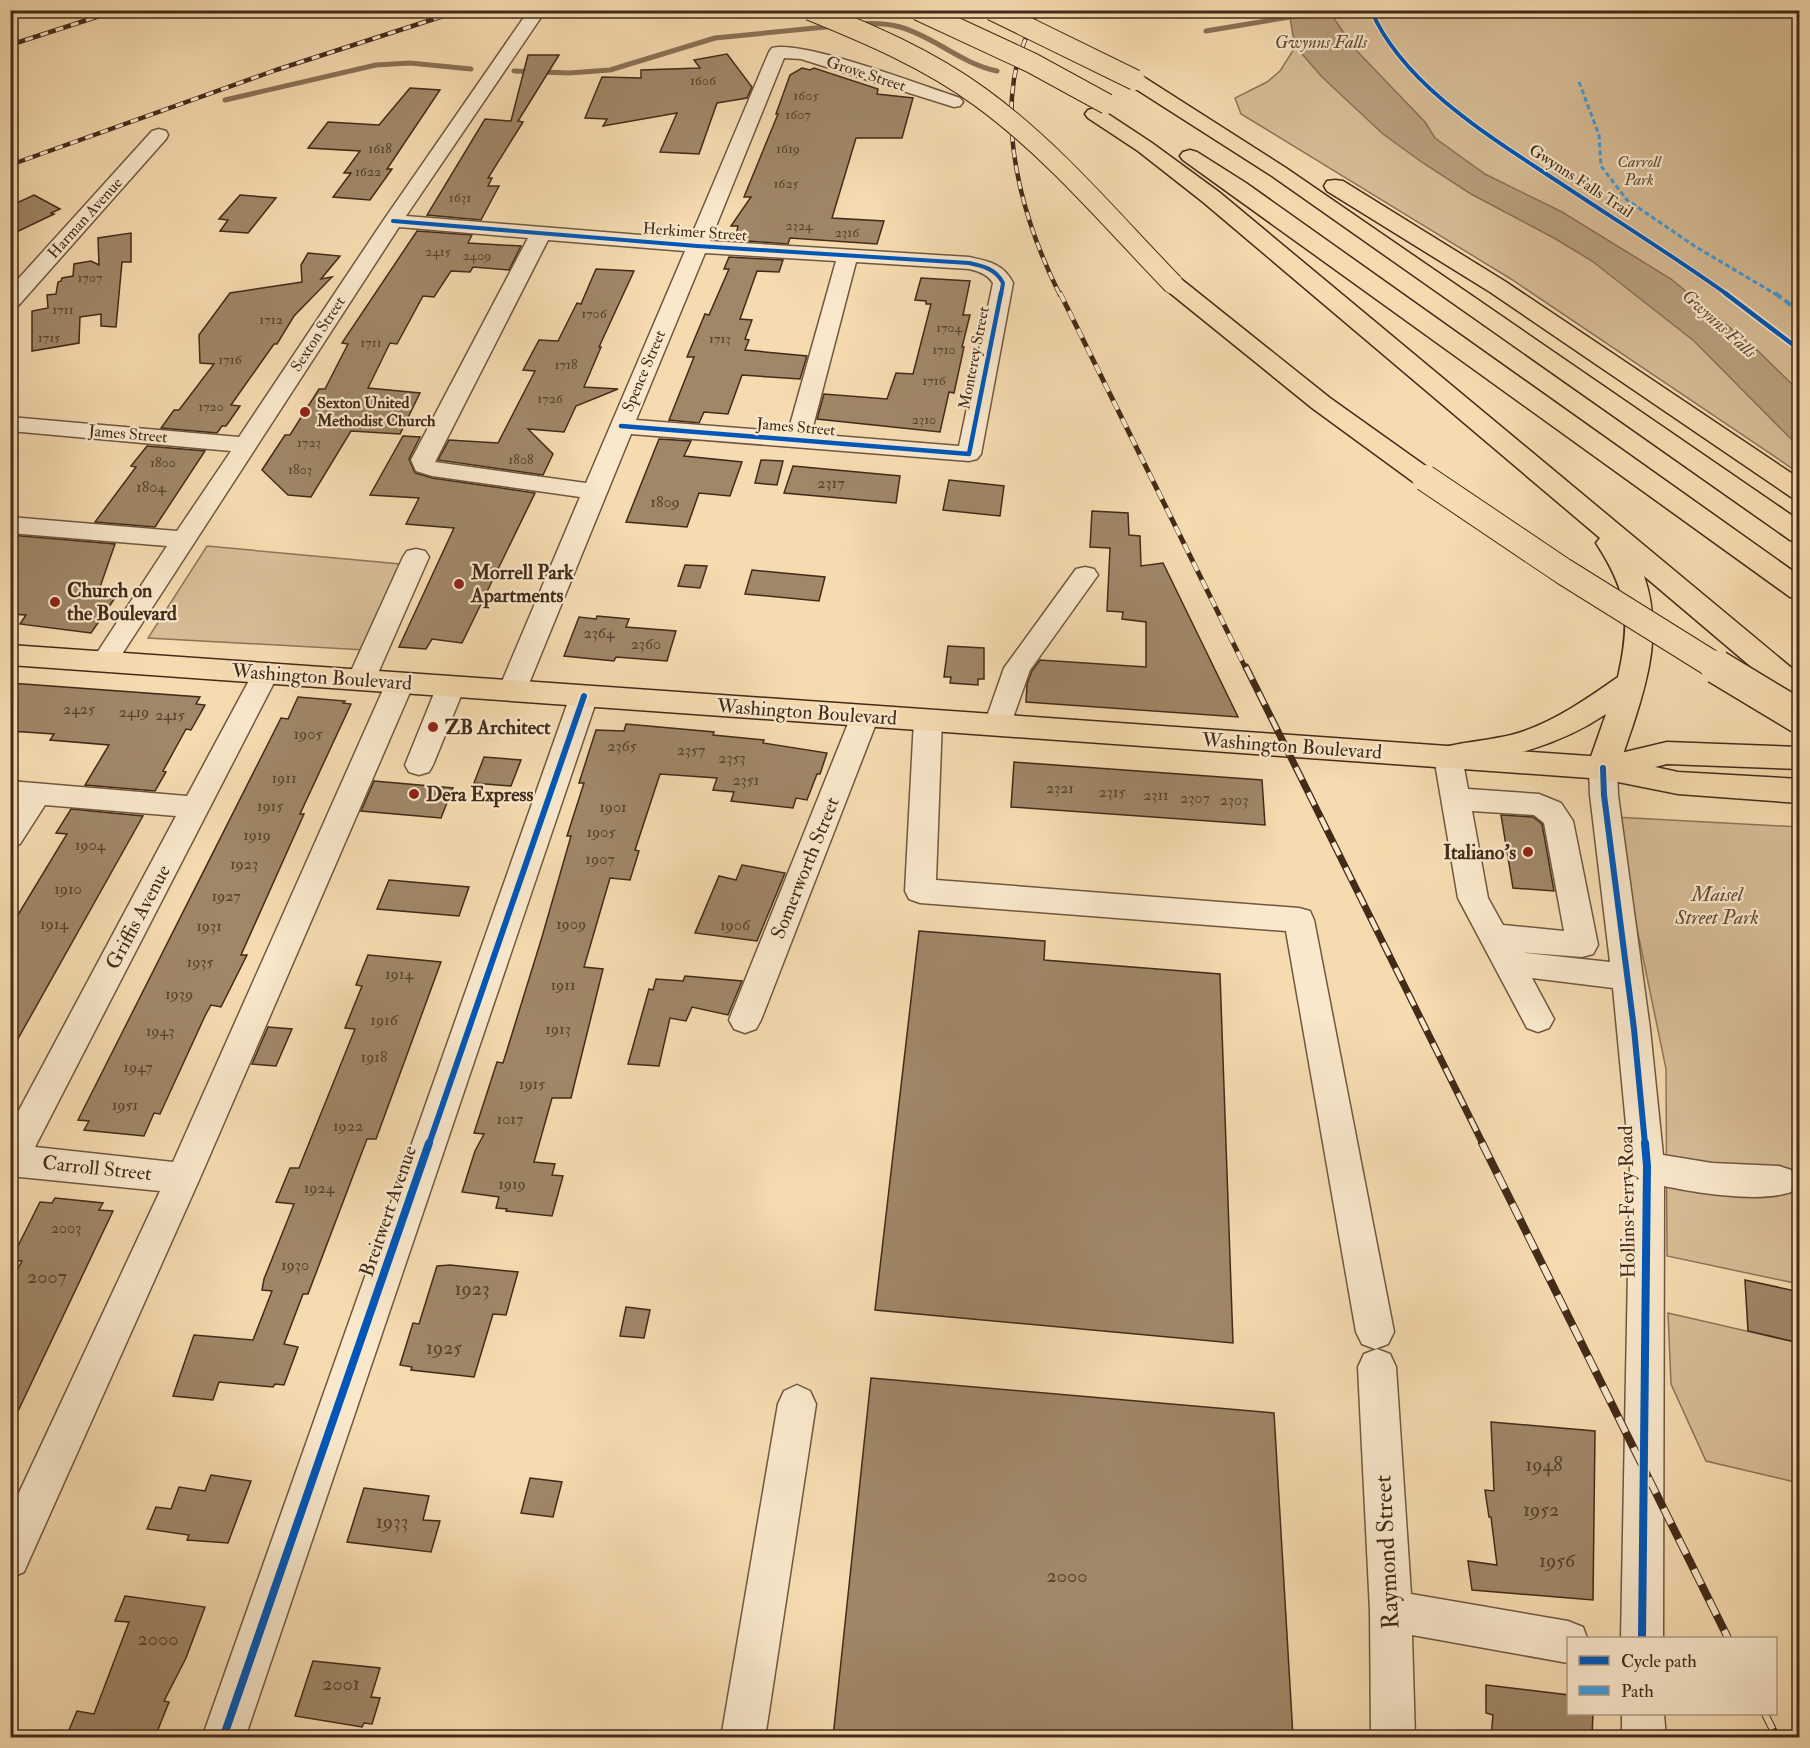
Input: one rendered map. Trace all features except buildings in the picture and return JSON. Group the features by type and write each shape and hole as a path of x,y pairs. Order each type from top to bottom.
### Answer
{"main road":[{"path":"810,10 888,43 929,65 993,108 1047,155 1173,284 1322,403 1506,535 1604,598 1800,717"},
{"path":"917,10 1101,109 1238,188 1800,590"},
{"path":"992,10 1304,168 1472,269 1800,491"},
{"path":"1134,80 1279,172 1800,534"},
{"path":"1101,109 1145,147 1211,197 1800,692"},
{"path":"1582,509 1620,554 1635,586 1642,626 1637,662 1603,768"},
{"name":"Washington Boulevard","path":"10,655 1603,768 1678,783 1800,791"},
{"path":"1448,757 1518,744 1593,710 1631,682"},
{"name":"Washington Boulevard","path":"1603,768 1668,753 1800,758"}],"street":[{"name":"Sexton Street","path":"104,662 393,221 498,64 538,10"},
{"name":"Grove Street","path":"778,52 803,54 954,102"},
{"name":"Spence Street","path":"512,691 778,52"},
{"name":"Harman Avenue","path":"10,301 159,135"},
{"name":"Herkimer Street","path":"393,221 697,246 969,263 994,271"},
{"path":"541,233 423,460 424,466 594,492"},
{"path":"798,440 848,255"},
{"name":"Monterey Street","path":"969,454 1003,283 994,271"},
{"name":"James Street","path":"10,424 246,445"},
{"name":"James Street","path":"621,426 969,454"},
{"path":"10,525 184,540"},
{"path":"361,680 416,557"},
{"path":"998,725 1017,668 1085,575"},
{"name":"Griffis Avenue","path":"11,1160 266,673"},
{"path":"10,1558 183,1178 400,683"},
{"path":"419,765 451,686"},
{"name":"Breitwert Avenue","path":"223,1737 584,696"},
{"name":"Somerworth Street","path":"745,1020 865,716"},
{"name":"Raymond Street","path":"928,720 921,891 1299,920 1376,1350 1391,1611 1393,1737"},
{"path":"1448,757 1473,898 1538,1019"},
{"name":"Hollins Ferry Road","path":"1603,768 1604,795 1635,1029 1647,1166 1642,1637"},
{"path":"10,836 24,792 196,807"},
{"path":"1456,799 1539,805 1551,811 1558,821 1584,959"},
{"path":"1494,936 1584,959 1627,976"},
{"path":"1508,963 1584,959"},
{"name":"Carroll Street","path":"11,1160 183,1178"},
{"path":"1647,1166 1694,1178 1779,1181"},
{"path":"743,1737 797,1404"},
{"path":"1391,1611 1567,1642"},
{"path":"1643,1715 1644,1737"}],"green space":[{"name":"Carroll Park","path":"1067,10 1799,11 1799,473 1511,279 1241,114 1235,98 1267,82 1280,71 1308,27 1305,12 1063,16"},
{"path":"207,546 400,564 366,650 148,638"},
{"name":"Maisel Street Park","path":"1614,817 1799,827 1799,1284 1667,1256 1666,1069"},
{"path":"1668,1313 1799,1343 1799,1483 1706,1461 1671,1384"}],"water":[{"name":"Gwynns Falls","path":"1289,11 1329,11 1354,48 1425,122 1435,138 1485,174 1562,212 1671,279 1757,350 1799,391 1799,447 1694,341 1592,261 1471,194 1383,134 1322,77 1303,55 1293,36"}],"waterway":[{"path":"1206,31 1302,15"},
{"path":"858,24 890,25 913,31 971,62 997,71"},
{"path":"514,71 569,73 610,70 715,38 836,26"},
{"path":"225,100 376,65 410,63 471,69"}],"railway":[{"path":"10,45 118,10"},
{"path":"10,165 276,70 462,10"},
{"path":"1038,10 1024,43 1014,79 1012,134 1015,162 1028,218 1060,295"},
{"path":"1060,293 1246,669"},
{"path":"1246,667 1483,1144"},
{"path":"1482,1143 1728,1637"},
{"path":"1766,1715 1777,1738"}],"marked path":[{"path":"1579,82 1599,135 1601,166 1627,200 1696,247 1766,287 1800,312"}],"cycle path":[{"name":"Gwynns Falls Trail","path":"1371,10 1384,34 1401,56 1434,91 1470,122 1740,303 1800,350"},
{"path":"393,221 697,246 969,263 993,271 1003,283 969,454 621,426"},
{"path":"223,1738 584,696"},
{"path":"1603,768 1604,795 1634,1029 1647,1166 1642,1637"}],"place":[{"name":"Sexton United Methodist Church","path":"305,412"},
{"name":"Morrell Park Apartments","path":"459,584"},
{"name":"Church on the Boulevard","path":"55,602"},
{"name":"ZB Architect","path":"433,727"},
{"name":"Dera Express","path":"414,794"},
{"name":"Italiano's","path":"1528,852"}]}
